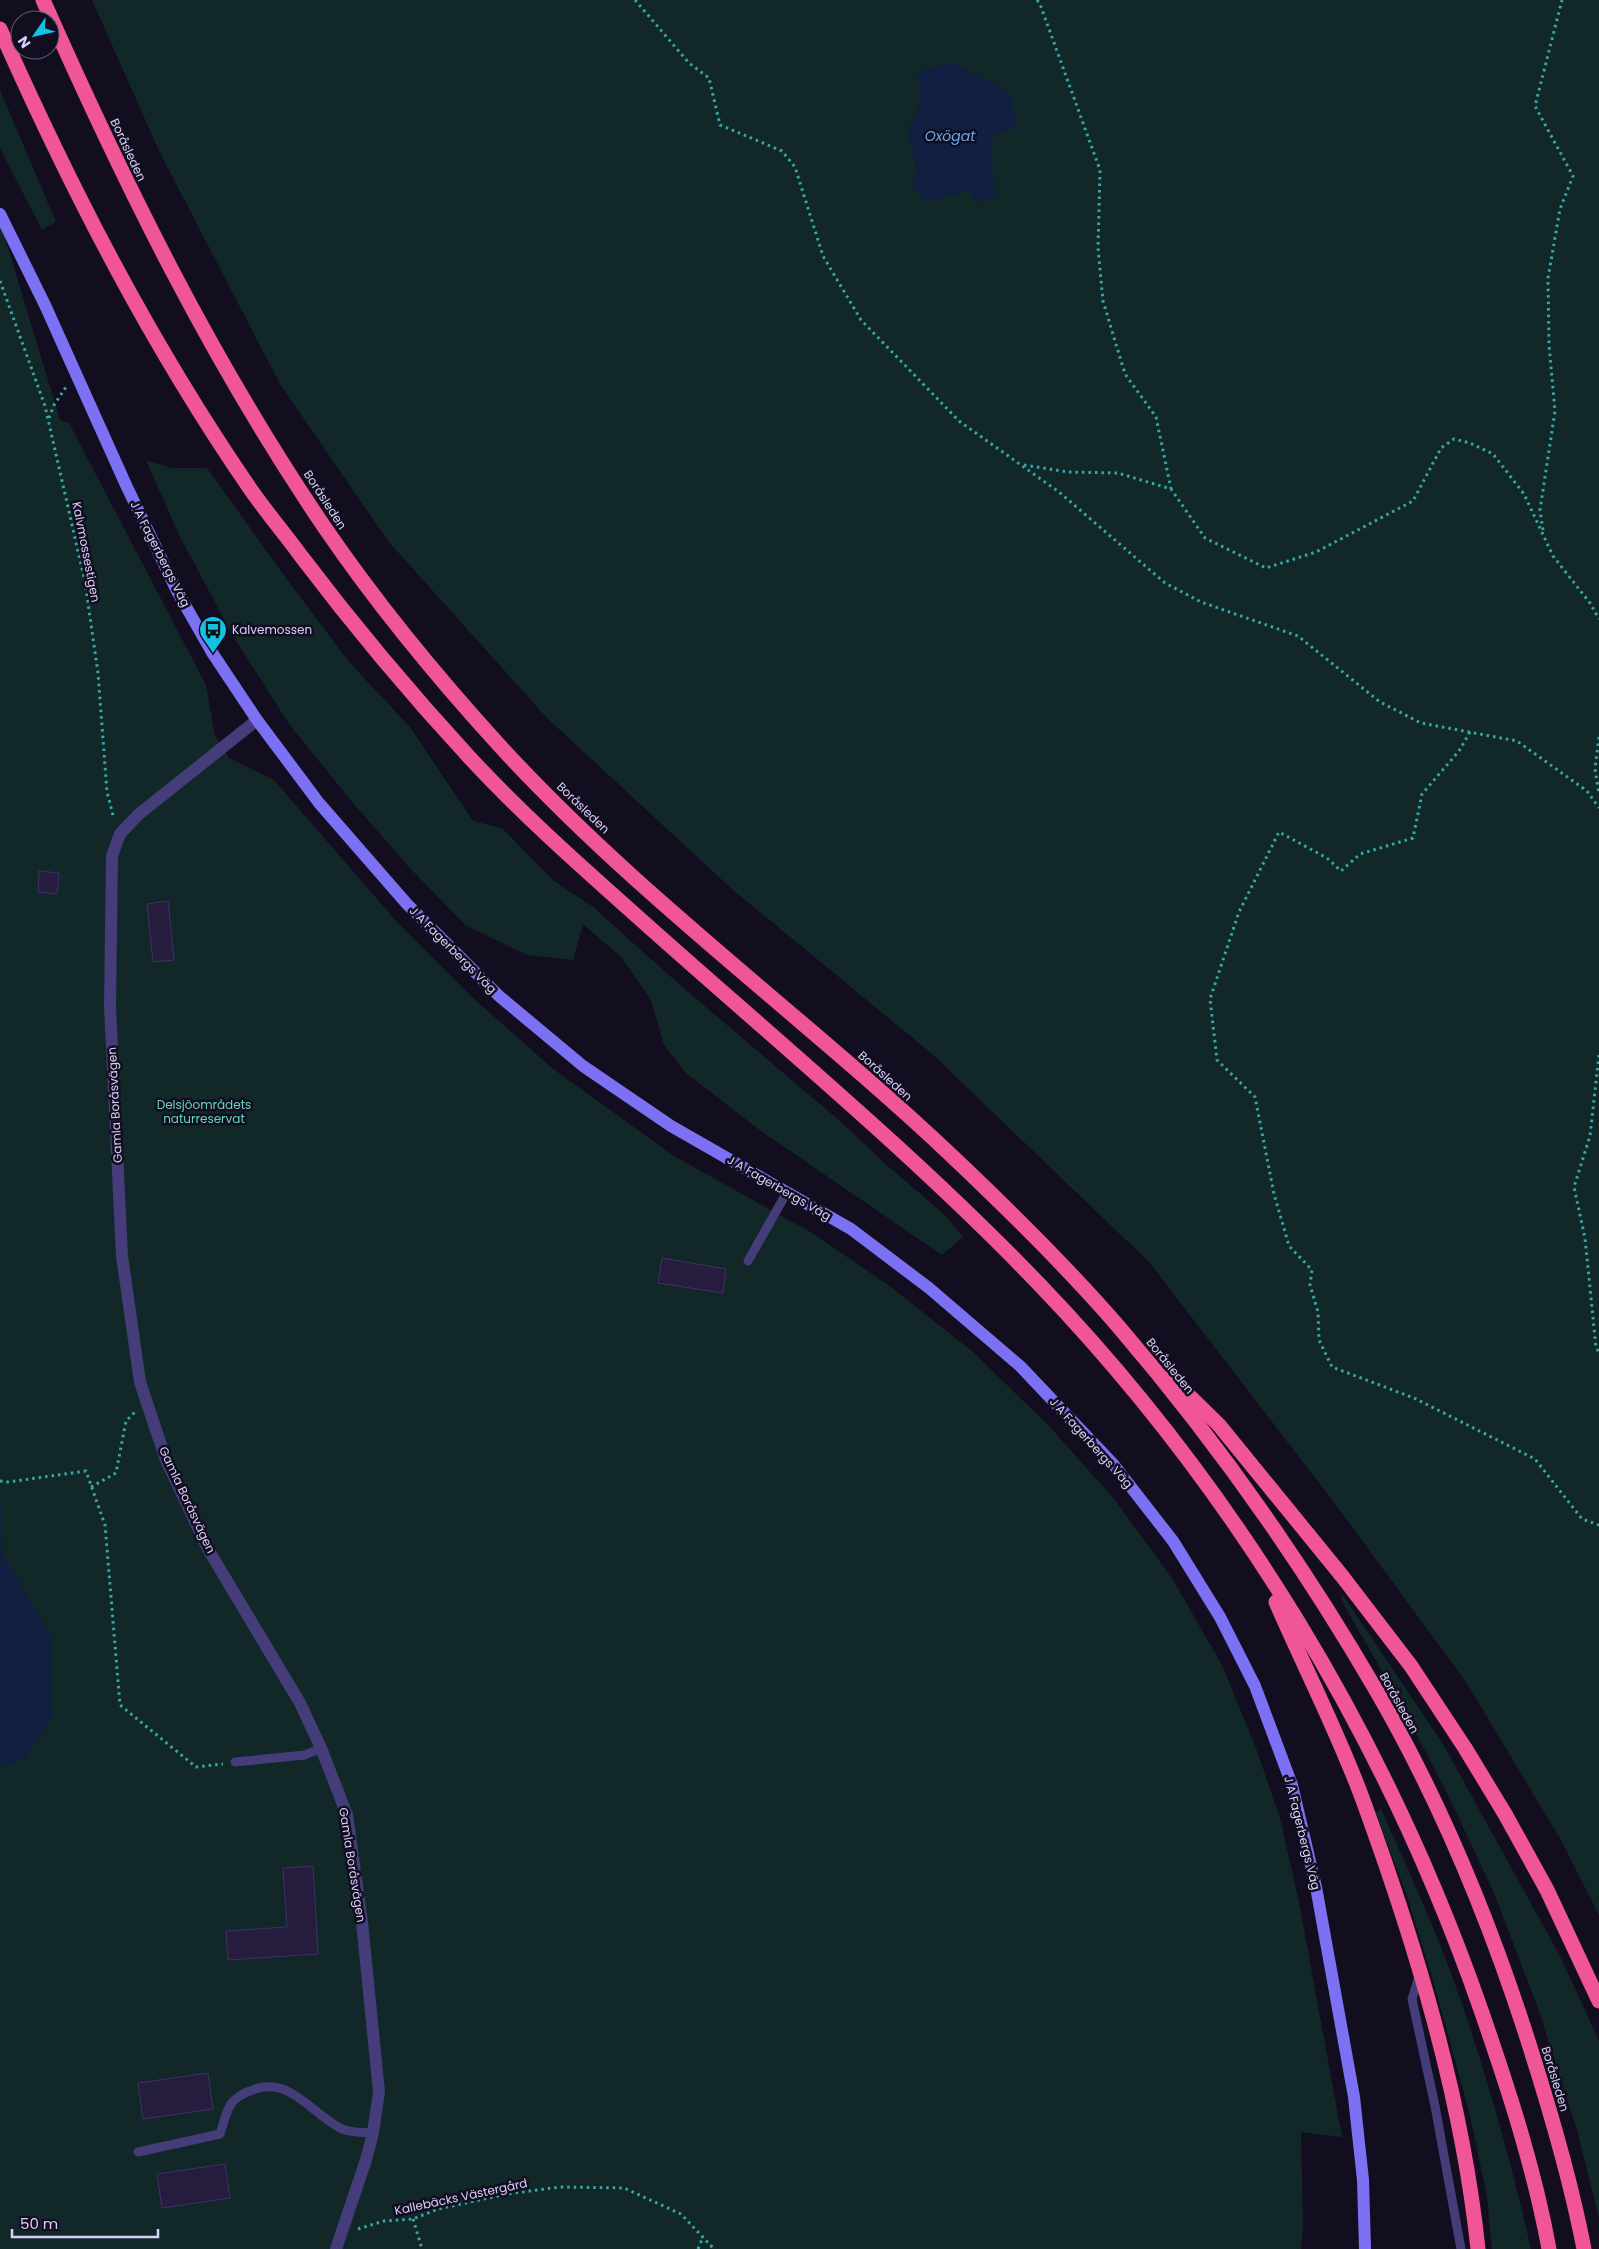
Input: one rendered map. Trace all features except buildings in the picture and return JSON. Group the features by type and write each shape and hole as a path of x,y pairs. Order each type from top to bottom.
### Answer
{"highway":[{"name":"Boråsleden","path":"43,0 126,182 180,287 228,374 326,530 395,622 501,747 565,812 635,878 951,1155 1044,1247 1116,1323 1202,1429 1250,1494 1297,1563 1378,1693 1427,1787 1472,1887 1512,1992 1548,2104 1584,2249"},
{"path":"0,29 42,125 91,223 141,314 197,406 252,492 403,684 474,762 548,836 729,999 857,1110 1036,1281 1094,1344 1160,1423 1254,1553 1312,1644 1350,1712 1399,1807 1457,1940 1510,2092 1549,2249"},
{"path":"1116,1323 1219,1425 1342,1576 1411,1666 1465,1748 1505,1814 1547,1890 1599,2000"},
{"path":"1254,1553 1364,1802 1420,1973 1461,2139 1474,2208 1478,2249"}],"street":[{"name":"J A Fagerbergs Väg","path":"0,214 45,305 126,485 178,591 213,654 257,720 326,810 407,904 499,996 584,1066 671,1126 851,1229 929,1288 1020,1366 1113,1464 1173,1541 1220,1618 1255,1686 1292,1785 1316,1887 1354,2097 1363,2180 1365,2249"},
{"name":"Gamla Boråsvägen","path":"257,720 139,814 120,834 112,856 110,1006 122,1256 140,1382 166,1460 208,1549 300,1703 321,1748 347,1815 362,1922 378,2092 373,2133 366,2160 336,2249"}],"lane":[{"path":"748,1261 786,1192"},
{"path":"235,1762 305,1755 321,1748"},
{"path":"1420,1973 1412,1999 1435,2106 1461,2249"},
{"path":"138,2152 220,2134 226,2110 232,2100 247,2091 271,2086 294,2094 341,2129 373,2133"}],"path":[{"path":"635,0 689,63 709,78 720,125 782,151 796,167 823,256 861,320 960,421 1059,492 1165,583 1201,602 1298,636 1380,702 1421,723 1516,741 1587,791 1599,808"},
{"path":"1036,0 1040,4 1100,170 1098,248 1103,301 1125,374 1156,417 1171,489 1206,538 1266,568 1316,552 1413,501 1441,448 1454,439 1493,454 1524,494 1553,556 1590,603 1599,619"},
{"path":"1543,533 1540,510 1555,411 1549,345 1548,278 1560,209 1573,176 1535,106 1562,0"},
{"name":"Kalvmossestigen","path":"0,281 48,419 84,582 98,673 107,792 120,834"},
{"path":"62,378 70,396"},
{"path":"48,419 54,405 66,387"},
{"path":"1023,465 1068,472 1118,473 1171,489"},
{"path":"1470,732 1459,751 1422,794 1413,838 1360,854 1341,871 1327,858 1279,832 1239,912 1210,999 1216,1060 1255,1097 1274,1194 1289,1246 1312,1270 1310,1285 1318,1312 1319,1340 1332,1367 1414,1398 1534,1459 1582,1519 1599,1526"},
{"path":"1599,737 1595,769 1599,794"},
{"path":"1599,1055 1590,1136 1574,1187 1584,1238 1596,1348 1599,1352"},
{"path":"91,1487 116,1474 126,1421 146,1401"},
{"path":"0,1481 8,1482 86,1470 105,1525 120,1705 196,1766 235,1762"},
{"name":"Kallebäcks Västergård","path":"342,2234 384,2221 413,2219 438,2210 507,2194 560,2188 624,2188 681,2214 714,2249"},
{"path":"413,2219 422,2249"},
{"path":"698,2249 703,2237"}],"green space":[{"path":"92,0 1599,0 1599,1915 1562,1842 1466,1682 1336,1505 1149,1262 931,1053 733,890 547,718 388,541 280,384 160,153","holes":["987,82 1011,94 990,137 970,190 924,201 911,180 918,174 908,131 921,104"]},
{"path":"0,90 56,222 42,230 0,148"},
{"name":"Delsjöområdets naturreservat","path":"0,221 60,420 69,423 206,685 215,736 229,758 274,780 396,921 473,998 552,1068 674,1156 812,1233 891,1287 973,1352 1050,1427 1115,1500 1173,1580 1222,1665 1256,1748 1280,1818 1300,1907 1342,2137 1301,2132 1303,2226 1301,2249 0,2249"},
{"path":"146,460 172,468 207,468 349,662 410,727 473,821 502,828 554,881 592,906 681,986 840,1121 890,1168 944,1214 963,1237 942,1255 761,1131 686,1073 664,1045 651,1000 622,958 583,924 573,960 527,955 465,925 407,865 353,803 289,724 233,636 179,535"},
{"path":"1340,1596 1344,1597 1443,1744 1560,1956 1599,2041 1599,2218 1577,2130 1538,2008 1494,1893 1448,1795 1398,1699"},
{"path":"1381,1809 1433,1928 1461,2001 1499,2124 1531,2249 1492,2249 1487,2196 1469,2111 1432,1977 1406,1893 1376,1813"}],"water":[{"name":"Oxögat","path":"952,62 1011,94 1016,128 990,137 995,198 975,203 970,190 924,202 911,180 918,174 908,131 921,104 918,72"},
{"path":"0,1486 2,1552 51,1636 51,1719 25,1760 0,1766"}],"place":[{"name":"Kalvemossen","path":"213,654"}]}
